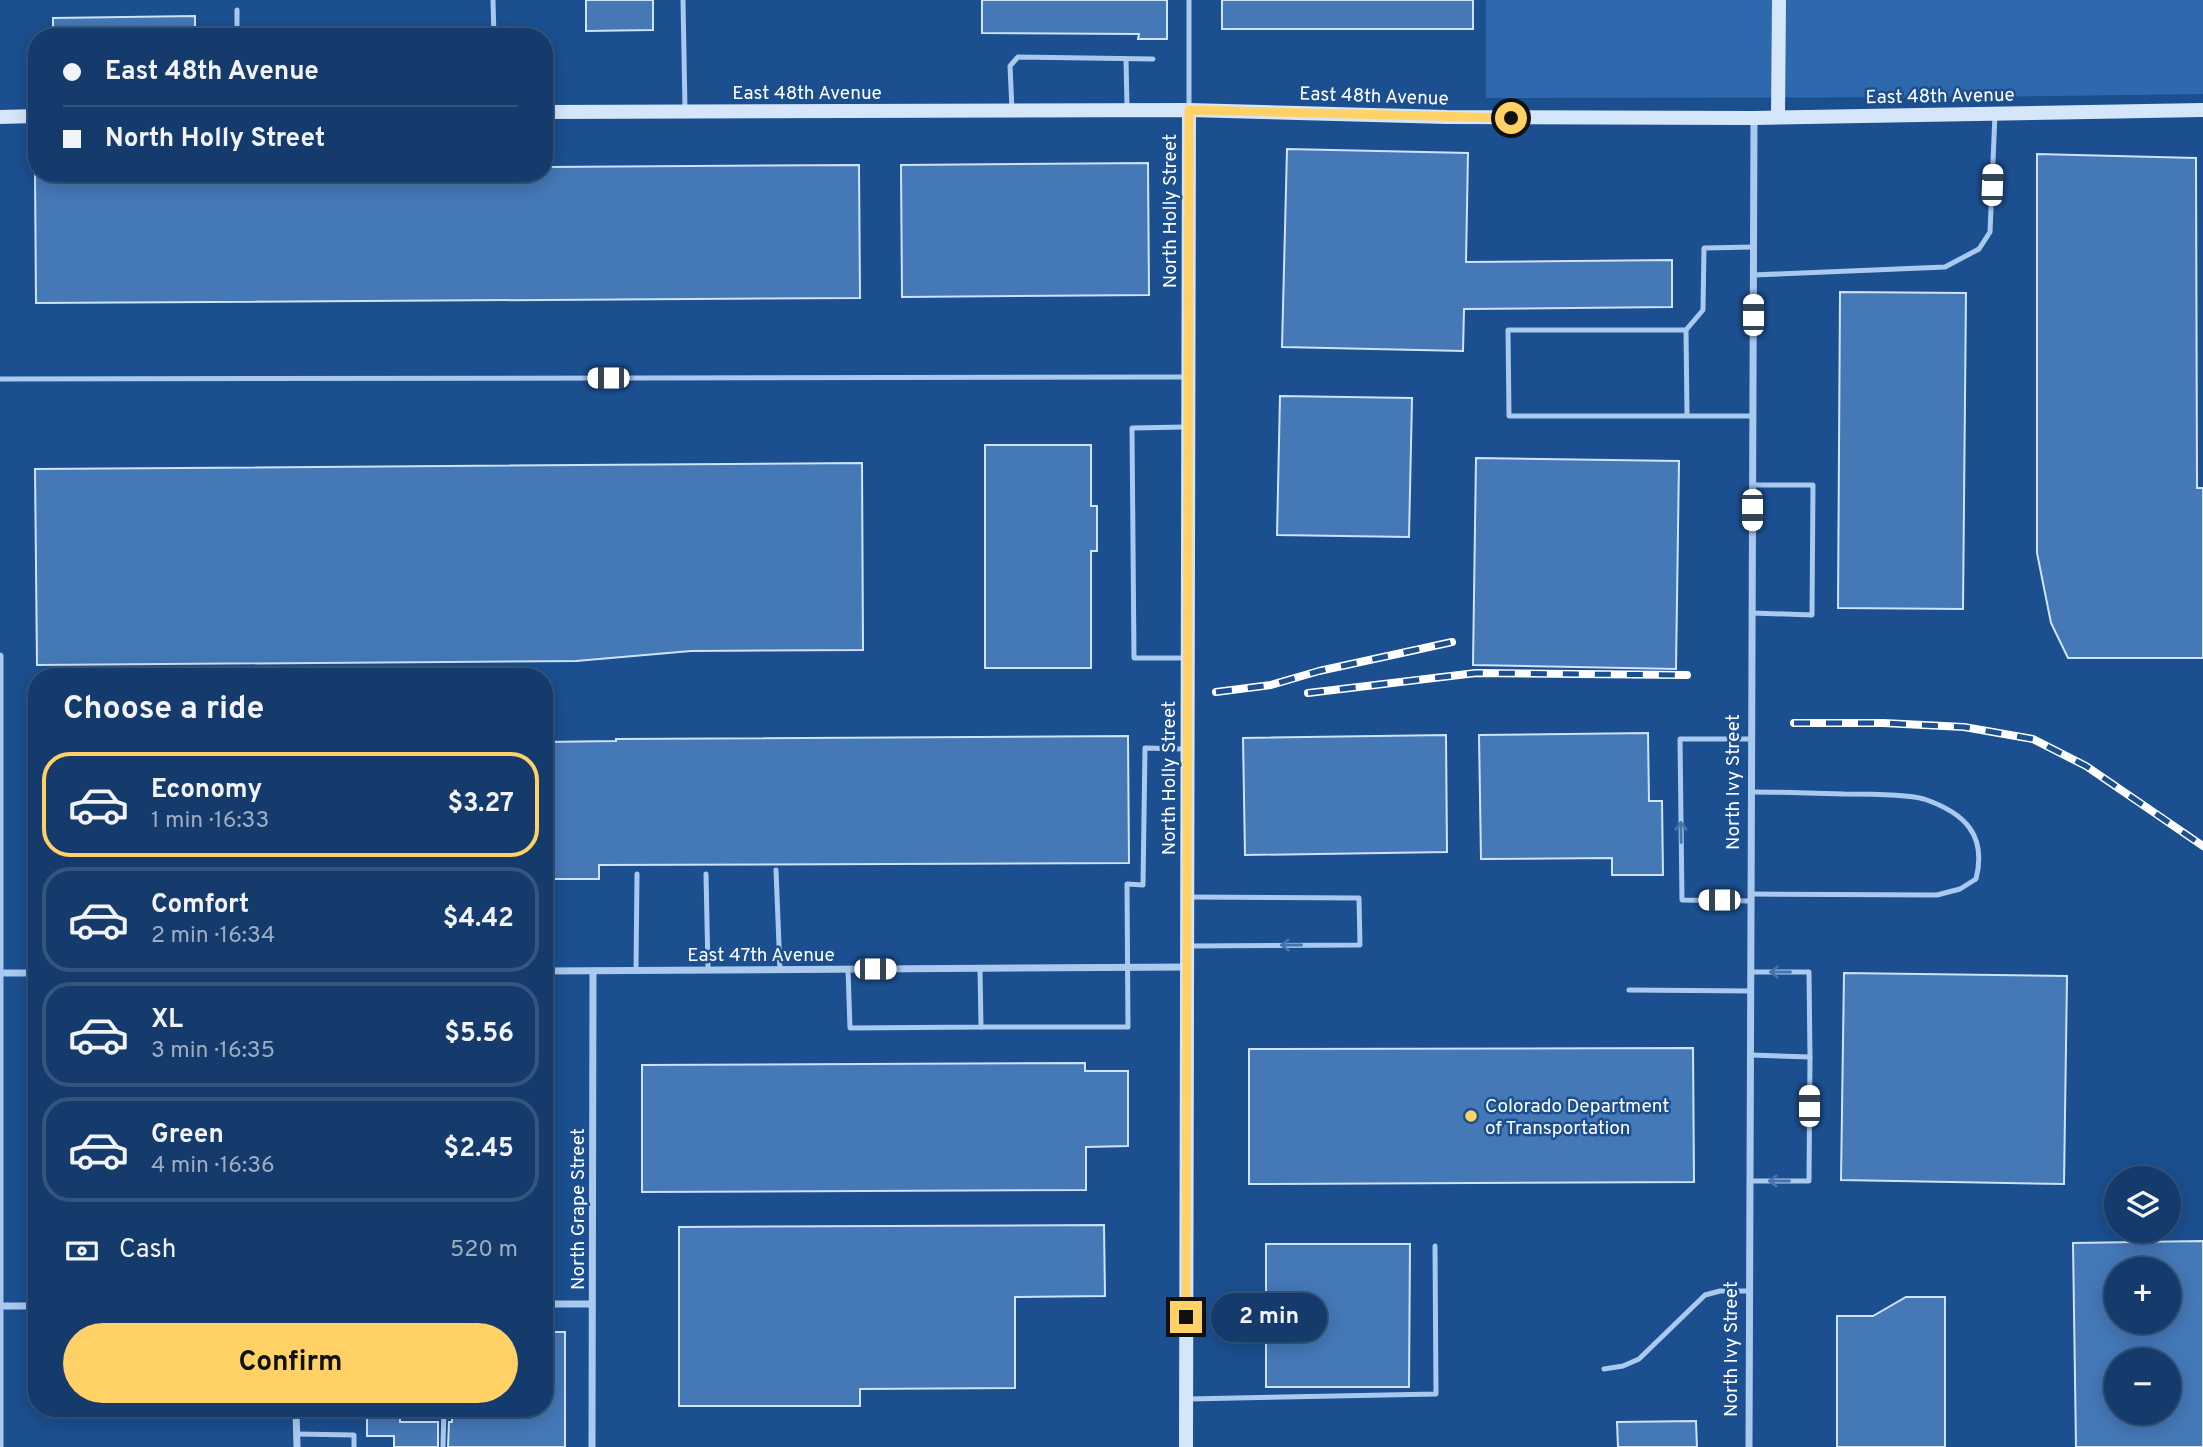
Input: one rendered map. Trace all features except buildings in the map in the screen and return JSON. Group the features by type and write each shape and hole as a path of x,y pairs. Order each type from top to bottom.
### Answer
{"street":[{"path":"1778,117 1779,0"},
{"name":"East 48th Avenue","path":"553,112 1189,110 1447,117 1754,118 2203,110"},
{"name":"North Holly Street","path":"1186,1447 1189,110"},
{"path":"0,117 28,116"},
{"name":"North Ivy Street","path":"1749,1447 1754,118"},
{"path":"0,656 0,1446"},
{"name":"East 47th Avenue","path":"553,971 1188,967"},
{"name":"North Grape Street","path":"592,1447 593,971"},
{"path":"0,974 28,973"},
{"path":"553,1304 592,1304"},
{"path":"1,1306 28,1306"},
{"path":"296,1417 297,1447"}],"lane":[{"path":"493,0 494,28"},
{"path":"683,0 685,111"},
{"path":"1189,0 1189,110"},
{"path":"237,10 237,28"},
{"path":"1012,110 1010,66 1018,57 1153,59"},
{"path":"1126,58 1127,110"},
{"path":"1753,275 1945,267 1979,250 1990,232 1994,114"},
{"path":"1688,415 1686,330 1703,310 1704,248 1754,247"},
{"path":"1686,330 1508,330 1509,416 1753,416"},
{"path":"0,379 1188,377"},
{"path":"1188,427 1132,428 1134,658 1188,658"},
{"path":"1752,613 1812,615 1813,485 1753,485"},
{"path":"1752,739 1680,739 1682,900 1937,895 1960,889 1976,879 1980,861 1975,835 1957,814 1923,799 1752,792"},
{"path":"848,969 850,1028 1128,1027 1127,884 1143,885 1145,748 1188,749"},
{"path":"776,870 780,970"},
{"path":"636,970 637,874"},
{"path":"706,874 708,970"},
{"path":"1188,897 1359,898 1360,945 1188,946"},
{"path":"980,968 981,1027"},
{"path":"1750,1181 1809,1181 1810,1056 1809,972 1751,972"},
{"path":"1629,990 1751,992"},
{"path":"1751,1055 1810,1056"},
{"path":"1186,1399 1436,1394 1435,1246"},
{"path":"1604,1369 1623,1366 1639,1359 1705,1295 1720,1291 1750,1291"},
{"path":"443,1447 444,1417"},
{"path":"296,1434 354,1435 354,1447"}],"shaded area":[{"path":"1486,0 2203,0 2203,94 1486,98"}],"railway":[{"path":"1216,692 1271,685 1319,671 1452,642"},
{"path":"1308,693 1476,673 1687,675"},
{"path":"1794,723 1964,727 2033,739 2086,766 2203,846"}],"place":[{"name":"Colorado Department of Transportation","path":"1471,1116"}],"route":[{"path":"1186,1317 1189,110 1511,118"}]}
